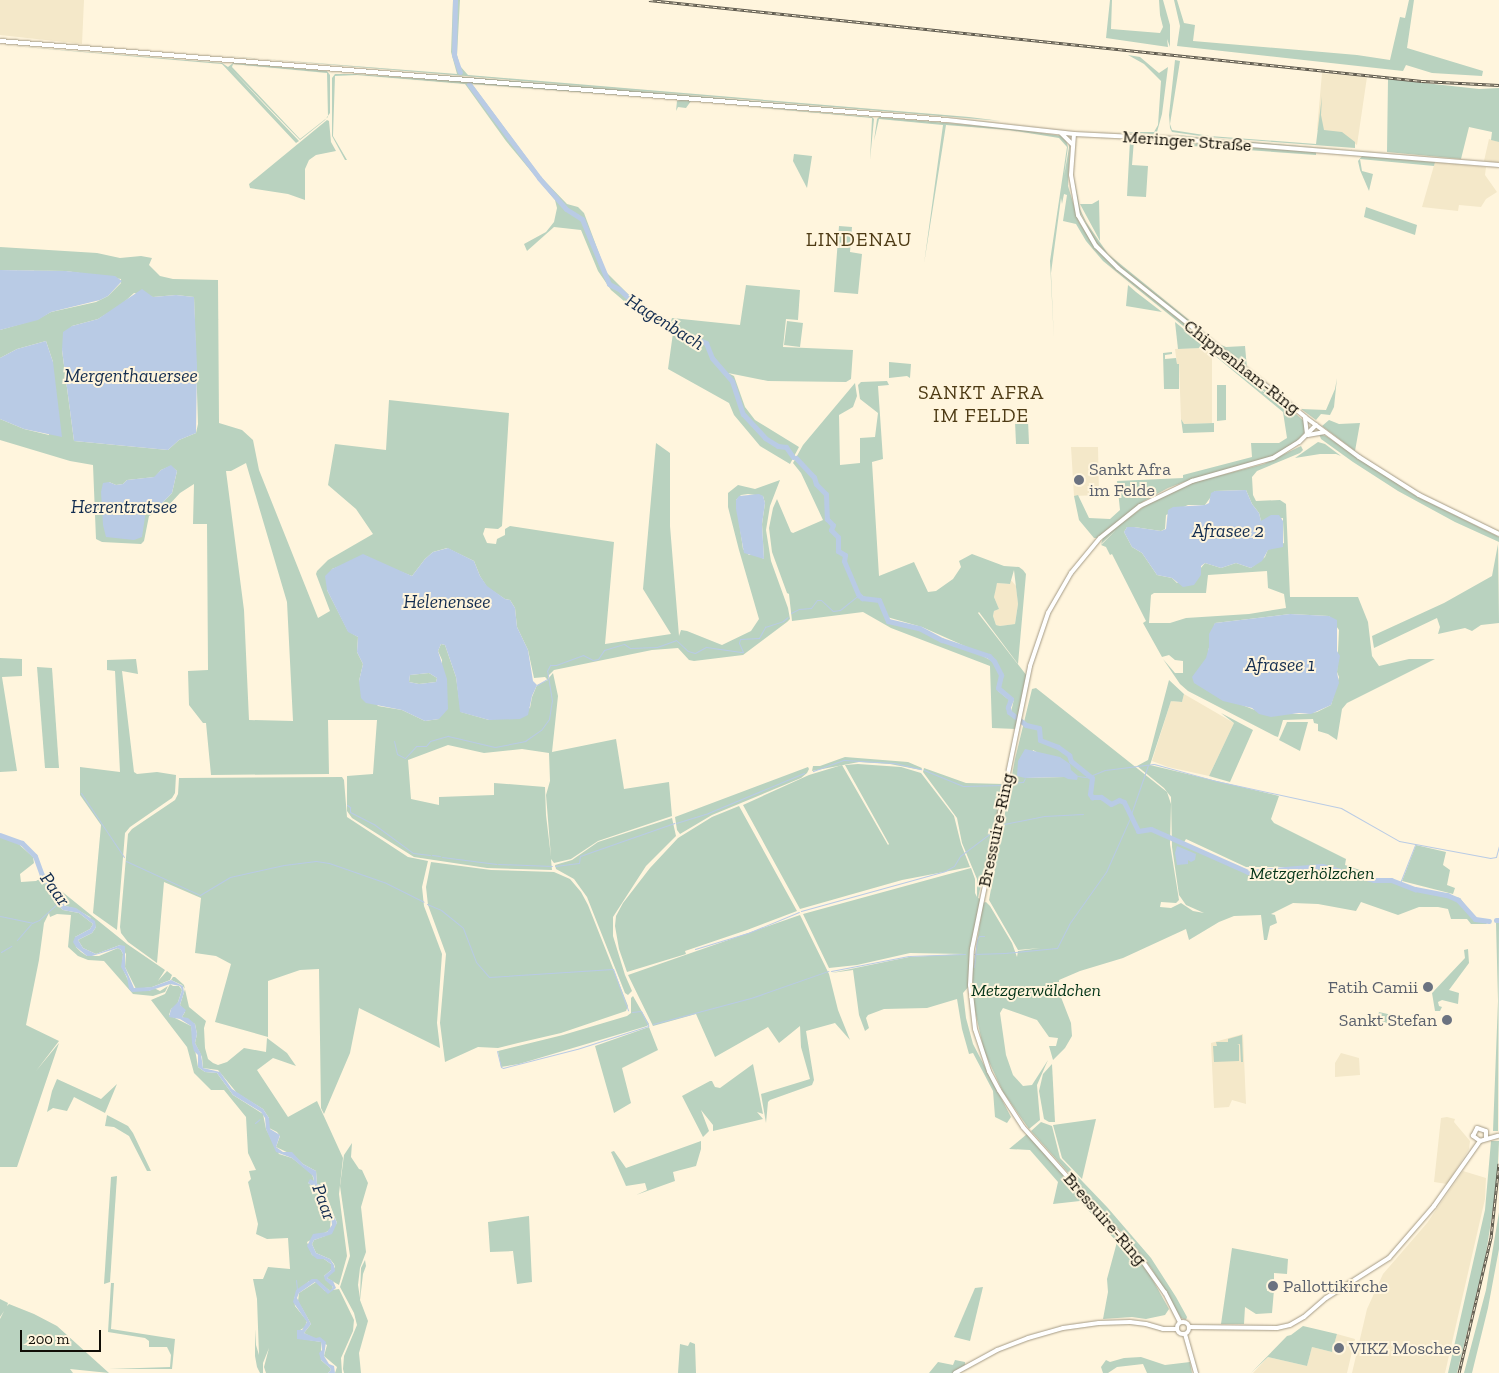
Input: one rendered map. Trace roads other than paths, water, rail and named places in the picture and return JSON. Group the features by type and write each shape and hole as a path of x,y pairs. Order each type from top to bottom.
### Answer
{"main road":[{"name":"Meringer Straße","path":"1,43 469,80 1074,134 1176,139 1499,165"},
{"path":"1059,132 1073,145"},
{"name":"Chippenham-Ring","path":"1074,134 1071,170 1074,201 1083,225 1096,246 1118,268 1325,432 1410,490 1499,534"},
{"path":"1305,417 1306,435 1325,432"},
{"name":"Bressuire-Ring","path":"1180,1322 1154,1277 1124,1237 1035,1140 999,1090 981,1050 975,1029 970,985 972,949 1036,645 1048,613 1076,565 1100,538 1134,510 1170,490 1192,481 1263,462 1283,453 1316,425"},
{"path":"1478,1140 1474,1133 1477,1128 1482,1128 1496,1136"},
{"path":"1486,1138 1487,1132"},
{"path":"1189,1327 1277,1328 1304,1317 1326,1298 1389,1258 1434,1206 1478,1140 1496,1136"},
{"path":"955,1373 996,1350 1063,1328 1099,1323 1130,1322 1146,1324 1163,1330 1177,1330 1180,1334 1185,1334"},
{"path":"1177,1330 1180,1322 1185,1322 1189,1327"},
{"path":"1189,1327 1185,1334 1196,1373"}],"water":[{"path":"0,270 66,271 115,276 122,281 108,296 100,300 51,312 38,320 0,330"},
{"name":"Mergenthauersee","path":"142,289 153,297 176,295 194,297 197,366 196,433 179,440 168,450 74,441 62,350 63,332 72,326 98,319"},
{"path":"46,341 53,362 62,437 24,429 0,419 0,358 17,349"},
{"name":"Herrentratsee","path":"171,465 177,471 172,493 162,503 146,510 142,537 134,540 106,537 103,525 101,492 103,483 109,482 116,485 123,484 127,480 154,477 161,470"},
{"name":"Afrasee 2","path":"1246,490 1252,504 1259,513 1261,521 1271,515 1279,515 1283,521 1283,547 1268,550 1262,561 1251,568 1236,563 1221,568 1205,563 1201,566 1201,575 1194,585 1183,587 1172,578 1157,575 1142,553 1132,547 1124,532 1127,527 1161,531 1166,529 1168,510 1173,507 1205,505 1209,503 1211,493 1215,491"},
{"path":"759,494 763,496 765,503 762,524 764,559 744,553 736,509 736,500 739,496"},
{"name":"Helenensee","path":"448,548 474,561 480,576 487,586 505,599 510,600 515,608 517,627 528,650 533,681 537,685 532,696 528,715 520,719 489,720 460,712 456,677 445,645 441,644 438,651 447,679 448,709 439,719 425,721 402,710 366,703 361,698 359,681 363,664 357,652 358,637 348,632 327,590 325,576 332,569 363,554 412,576 433,552","holes":["429,673 437,678 436,682 419,684 409,682 410,675"]},
{"name":"Afrasee 1","path":"1290,614 1329,616 1337,620 1337,651 1340,656 1337,672 1339,683 1331,705 1311,714 1299,713 1271,717 1259,714 1252,708 1223,701 1194,683 1192,677 1206,658 1209,647 1209,634 1215,623"},
{"path":"1025,749 1060,757 1070,764 1071,770 1078,776 1077,780 1064,777 1025,778 1017,776 1018,761"},
{"path":"1177,846 1196,854 1195,860 1191,862 1188,860 1188,864 1177,865 1175,853"},
{"path":"59,896 66,906 76,908 95,921 96,927 92,933 78,940 83,948 96,954 120,945 125,946 125,967 134,988 152,987 171,980 183,986 184,992 180,1005 186,1010 182,1017 188,1018 195,1024 197,1034 195,1043 201,1054 203,1068 220,1072 232,1089 263,1109 269,1118 270,1129 280,1135 276,1147 283,1152 292,1152 303,1164 316,1171 317,1184 325,1188 325,1196 337,1223 332,1234 314,1240 312,1244 316,1253 330,1259 334,1265 335,1271 327,1278 333,1281 336,1288 328,1294 315,1282 299,1293 297,1298 311,1324 304,1333 316,1338 320,1337 326,1342 324,1356 329,1364 334,1366 335,1373 328,1373 331,1370 330,1368 321,1360 319,1353 322,1350 321,1342 297,1339 297,1330 302,1330 307,1322 293,1302 296,1290 312,1279 317,1279 330,1291 333,1287 325,1280 324,1276 331,1270 331,1264 324,1259 317,1259 312,1255 307,1246 313,1234 327,1232 332,1225 331,1216 319,1190 308,1183 310,1179 314,1181 313,1176 292,1158 276,1152 266,1129 265,1118 261,1112 233,1095 217,1073 205,1072 198,1067 198,1055 194,1051 192,1043 191,1026 180,1019 169,1017 171,1009 178,1002 182,990 180,986 170,984 149,991 132,992 129,989 127,977 121,967 123,954 121,950 118,948 92,956 87,956 76,947 73,942 75,937 90,929 93,924 79,913 63,910 58,905"}],"waterway":[{"name":"Hagenbach","path":"455,0 454,55 460,72"},
{"name":"Hagenbach","path":"469,84 539,178 566,209 582,219 609,284 619,289 647,315 659,318 661,324 706,343 712,358 732,381 743,414 765,438 778,446 786,447 793,457"},
{"path":"796,458 814,477 816,484 826,494 827,519 833,525 831,530 838,537 838,551 845,555 844,561 858,594 862,598 879,600 888,621 919,628 942,640 989,656 994,661 1001,675 998,688 1011,699 1008,707 1009,712 1026,725 1039,728 1040,740 1058,747 1069,755 1071,761 1092,778 1090,794 1092,797 1101,797 1111,804 1119,800 1124,802 1138,831 1151,829 1248,872 1322,866 1374,880 1391,880 1415,889 1447,895 1458,900 1475,919 1489,921"},
{"path":"791,613 799,609 811,608 817,600 821,600 833,611 840,610 856,597 862,598"},
{"path":"394,741 397,754 405,758 416,746 426,746 430,741 448,736 495,747 525,741 541,730 549,719 552,701 547,671 550,665 556,665 583,655 593,660 598,659 604,650 624,644 630,648 657,647 676,640 688,651 695,653 706,647 743,652 739,643 740,639 759,638 765,627 783,621 788,617"},
{"path":"537,685 547,679"},
{"path":"813,771 844,760 894,763 921,769"},
{"path":"1090,776 1105,770 1154,764 1216,781 1341,808 1399,841 1490,858 1496,857 1499,846"},
{"path":"1130,817 1148,765"},
{"path":"924,770 963,786 1003,785"},
{"path":"676,823 708,813 804,773"},
{"path":"1078,776 1092,778"},
{"path":"1011,783 1023,782 1025,778"},
{"path":"81,793 124,857"},
{"path":"347,805 350,807 350,812 375,825 413,853 430,855"},
{"path":"1004,824 1044,816 1083,814"},
{"path":"974,954 1057,948 1069,924 1106,872 1130,818"},
{"path":"555,866 579,863 580,856 674,823"},
{"path":"801,911 945,871 954,866 960,856 991,833"},
{"name":"Paar","path":"0,835 22,843 35,856 42,875 62,903"},
{"path":"1400,883 1415,845"},
{"path":"432,855 440,856"},
{"path":"442,857 497,864"},
{"path":"126,861 200,895 230,877 284,865 316,861 329,863 386,883 424,902"},
{"path":"498,864 552,866"},
{"path":"0,916 32,923 39,920 60,901"},
{"path":"427,904 441,910 463,928 476,962 489,977 613,969 628,1010"},
{"path":"695,949 748,933 799,912"},
{"path":"17,940 31,924"},
{"path":"974,967 977,940 979,936 984,936"},
{"path":"1,952 11,946"},
{"path":"831,971 909,956 965,954"},
{"path":"653,1024 751,998 828,971"},
{"path":"632,1012 641,1011 648,1025"},
{"path":"497,1051 501,1067 503,1068 577,1049 648,1026"},
{"path":"255,1123 260,1119"},
{"path":"296,1280 297,1289"}],"railway":[{"path":"649,0 1422,81 1499,85"},
{"path":"1459,1373 1491,1238 1499,1163"}],"place":[{"name":"Sankt Afra im Felde","path":"1079,480"},
{"name":"Fatih Camii","path":"1428,987"},
{"name":"Sankt Stefan","path":"1447,1020"},
{"name":"Pallottikirche","path":"1273,1286"},
{"name":"VIKZ Moschee","path":"1339,1348"}],"district":[{"name":"LINDENAU","path":"859,239"},
{"name":"SANKT AFRA IM FELDE","path":"981,404"}],"park label":[{"name":"Metzgerhölzchen","path":"1312,873"},
{"name":"Metzgerwäldchen","path":"1036,990"}]}
